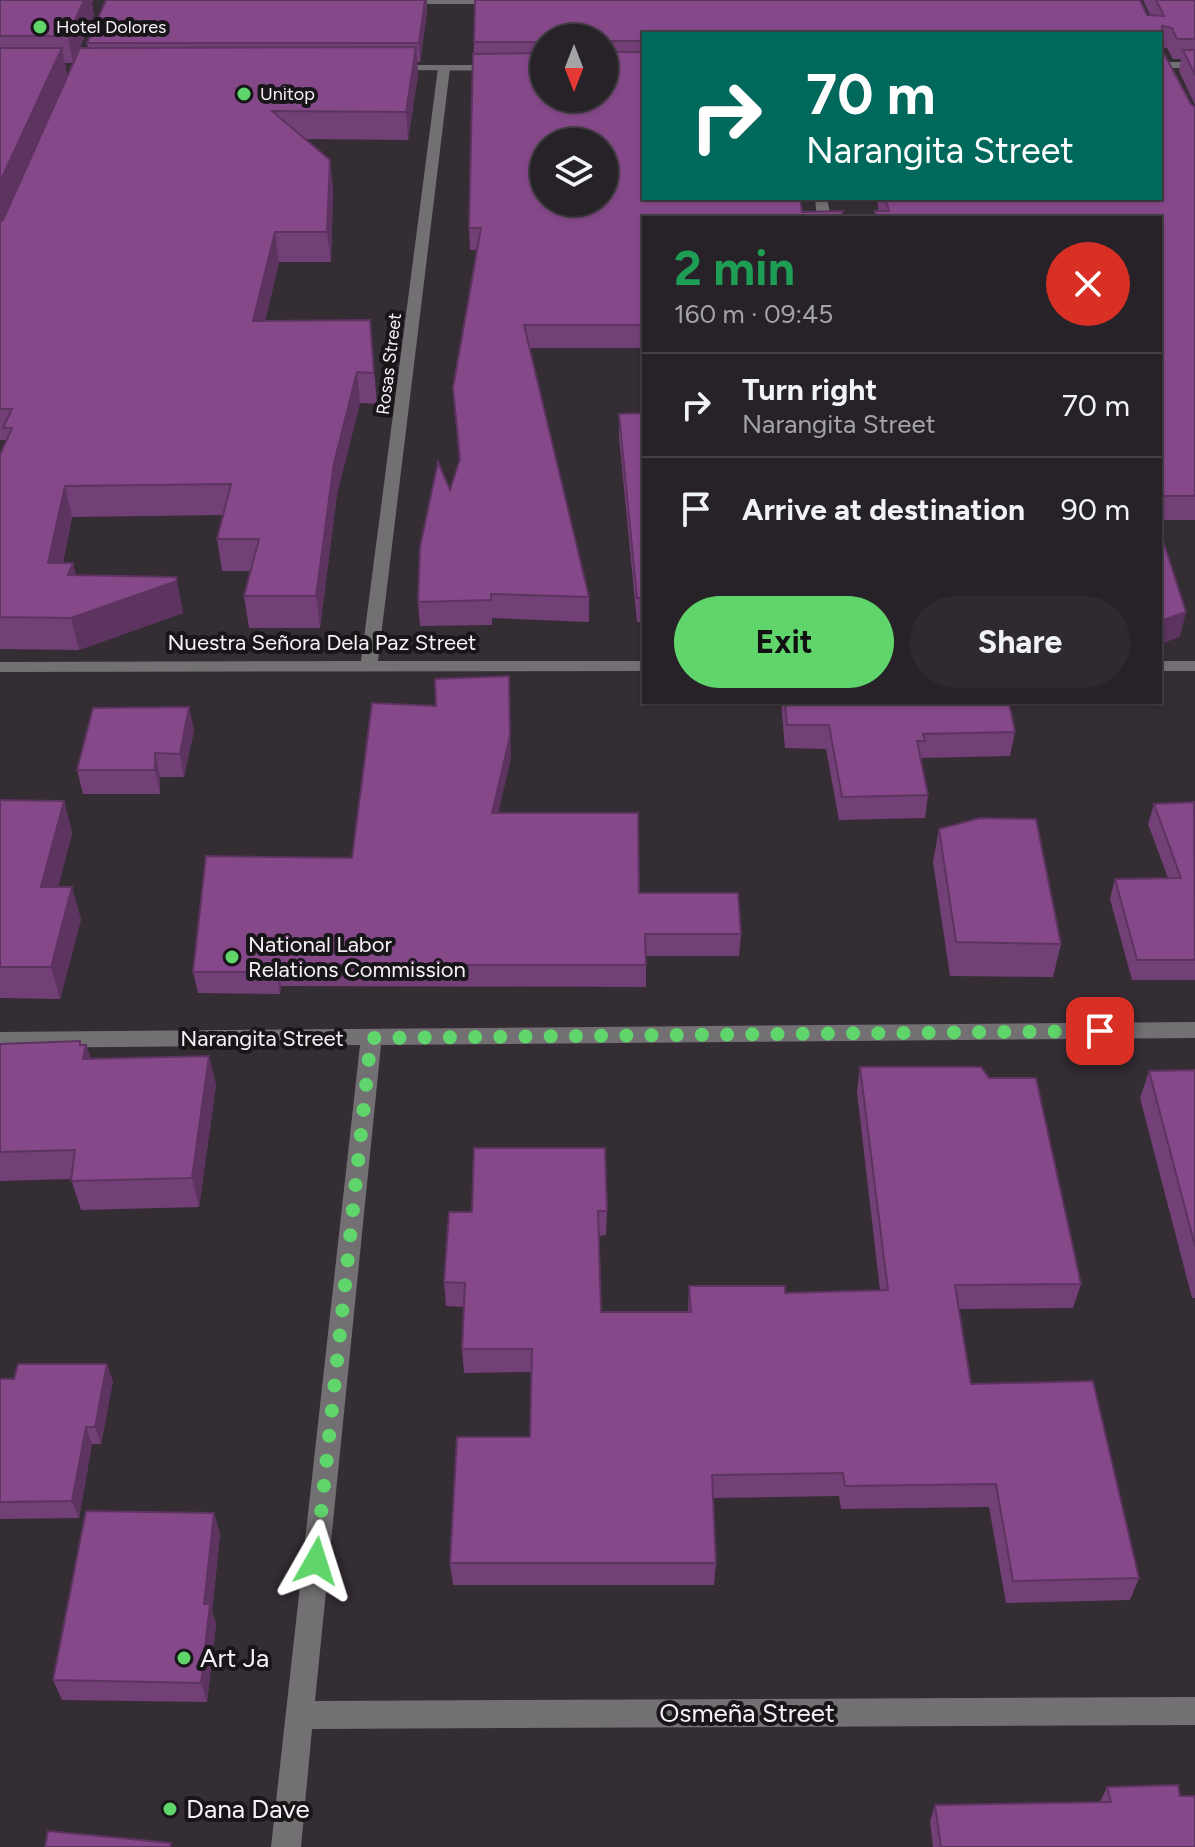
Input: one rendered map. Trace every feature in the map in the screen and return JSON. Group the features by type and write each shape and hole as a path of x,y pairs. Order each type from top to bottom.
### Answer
{"street":[{"path":"388,1 513,1"},
{"path":"1166,69 1195,65"},
{"path":"380,68 530,68"},
{"name":"Rosas Street","path":"369,665 444,68"},
{"name":"Nuestra Señora Dela Paz Street","path":"0,667 642,666"},
{"path":"1162,666 1195,666"},
{"name":"Narangita Street","path":"0,1040 1195,1030"},
{"path":"286,1847 371,1038"},
{"name":"Osmeña Street","path":"300,1715 1195,1711"}],"building":[{"name":"Hotel Dolores","path":"0,0 84,0 68,36 0,36"},
{"path":"106,0 425,0 419,43 87,43"},
{"path":"475,0 1140,0 1147,15 1164,16 1156,0 1195,0 1195,39 1177,39 1172,28 1162,26 1162,32 642,32 642,41 618,41 618,24 530,24 530,42 474,42"},
{"path":"416,47 406,112 272,111 330,160 327,232 275,232 253,321 370,320 374,373 357,372 334,463 316,596 244,596 259,539 217,539 231,484 65,486 48,563 73,563 68,575 176,577 177,581 71,618 0,617 0,455 12,428 3,428 12,409 0,409 0,222 80,48"},
{"path":"0,48 62,48 0,182"},
{"path":"1162,50 1195,107 1195,496 1162,496 1162,216 876,216 875,211 889,211 886,200 1162,200"},
{"path":"1183,50 1195,50 1195,75"},
{"path":"618,52 642,52 642,200 800,200 802,212 843,211 841,216 642,216 642,325 524,325 589,597 491,594 491,600 418,602 420,547 438,462 450,490 460,459 453,388 481,228 469,228 473,54 530,53 530,112 618,112"},
{"path":"642,413 642,598 637,598 619,414"},
{"path":"1162,537 1186,612 1162,620"},
{"path":"509,676 510,736 492,813 638,813 639,893 738,893 741,934 645,934 646,965 277,965 277,972 193,972 206,856 352,858 372,703 436,706 435,679"},
{"path":"785,704 1009,704 1015,732 923,734 925,741 917,741 928,795 842,797 829,725 787,725"},
{"path":"189,707 180,754 155,753 155,770 77,770 93,708"},
{"path":"0,800 64,801 41,887 72,887 51,967 0,967"},
{"path":"1194,802 1195,960 1137,960 1115,879 1181,878 1154,804"},
{"path":"980,818 1036,819 1061,944 956,942 939,829"},
{"path":"80,1041 80,1045 86,1045 83,1059 209,1056 192,1178 71,1181 75,1150 0,1152 0,1044"},
{"path":"860,1067 981,1067 989,1078 1036,1078 1081,1284 955,1285 971,1384 1093,1381 1139,1578 1013,1581 996,1484 845,1486 843,1473 712,1475 716,1563 450,1563 457,1437 530,1437 532,1349 462,1349 465,1283 444,1282 449,1212 472,1212 474,1148 605,1148 607,1211 598,1211 601,1312 691,1312 689,1286 785,1286 785,1293 888,1290"},
{"path":"1195,1070 1195,1246 1149,1071"},
{"path":"18,1364 107,1364 95,1427 86,1427 72,1501 0,1502 0,1379 14,1379"},
{"path":"86,1511 214,1513 204,1604 210,1604 201,1683 53,1680"},
{"path":"1178,1785 1180,1796 1195,1796 1195,1847 941,1847 935,1805 1111,1802 1107,1787"},
{"path":"48,1831 171,1843 170,1847 45,1847"}],"place":[{"name":"Hotel Dolores","path":"40,27"},
{"name":"Unitop","path":"244,94"},
{"name":"National Labor Relations Commission","path":"232,957"},
{"name":"Art Ja","path":"184,1658"},
{"name":"Dana Dave","path":"170,1809"}],"route":[{"path":"316,1561 371,1038 1100,1031"}]}
